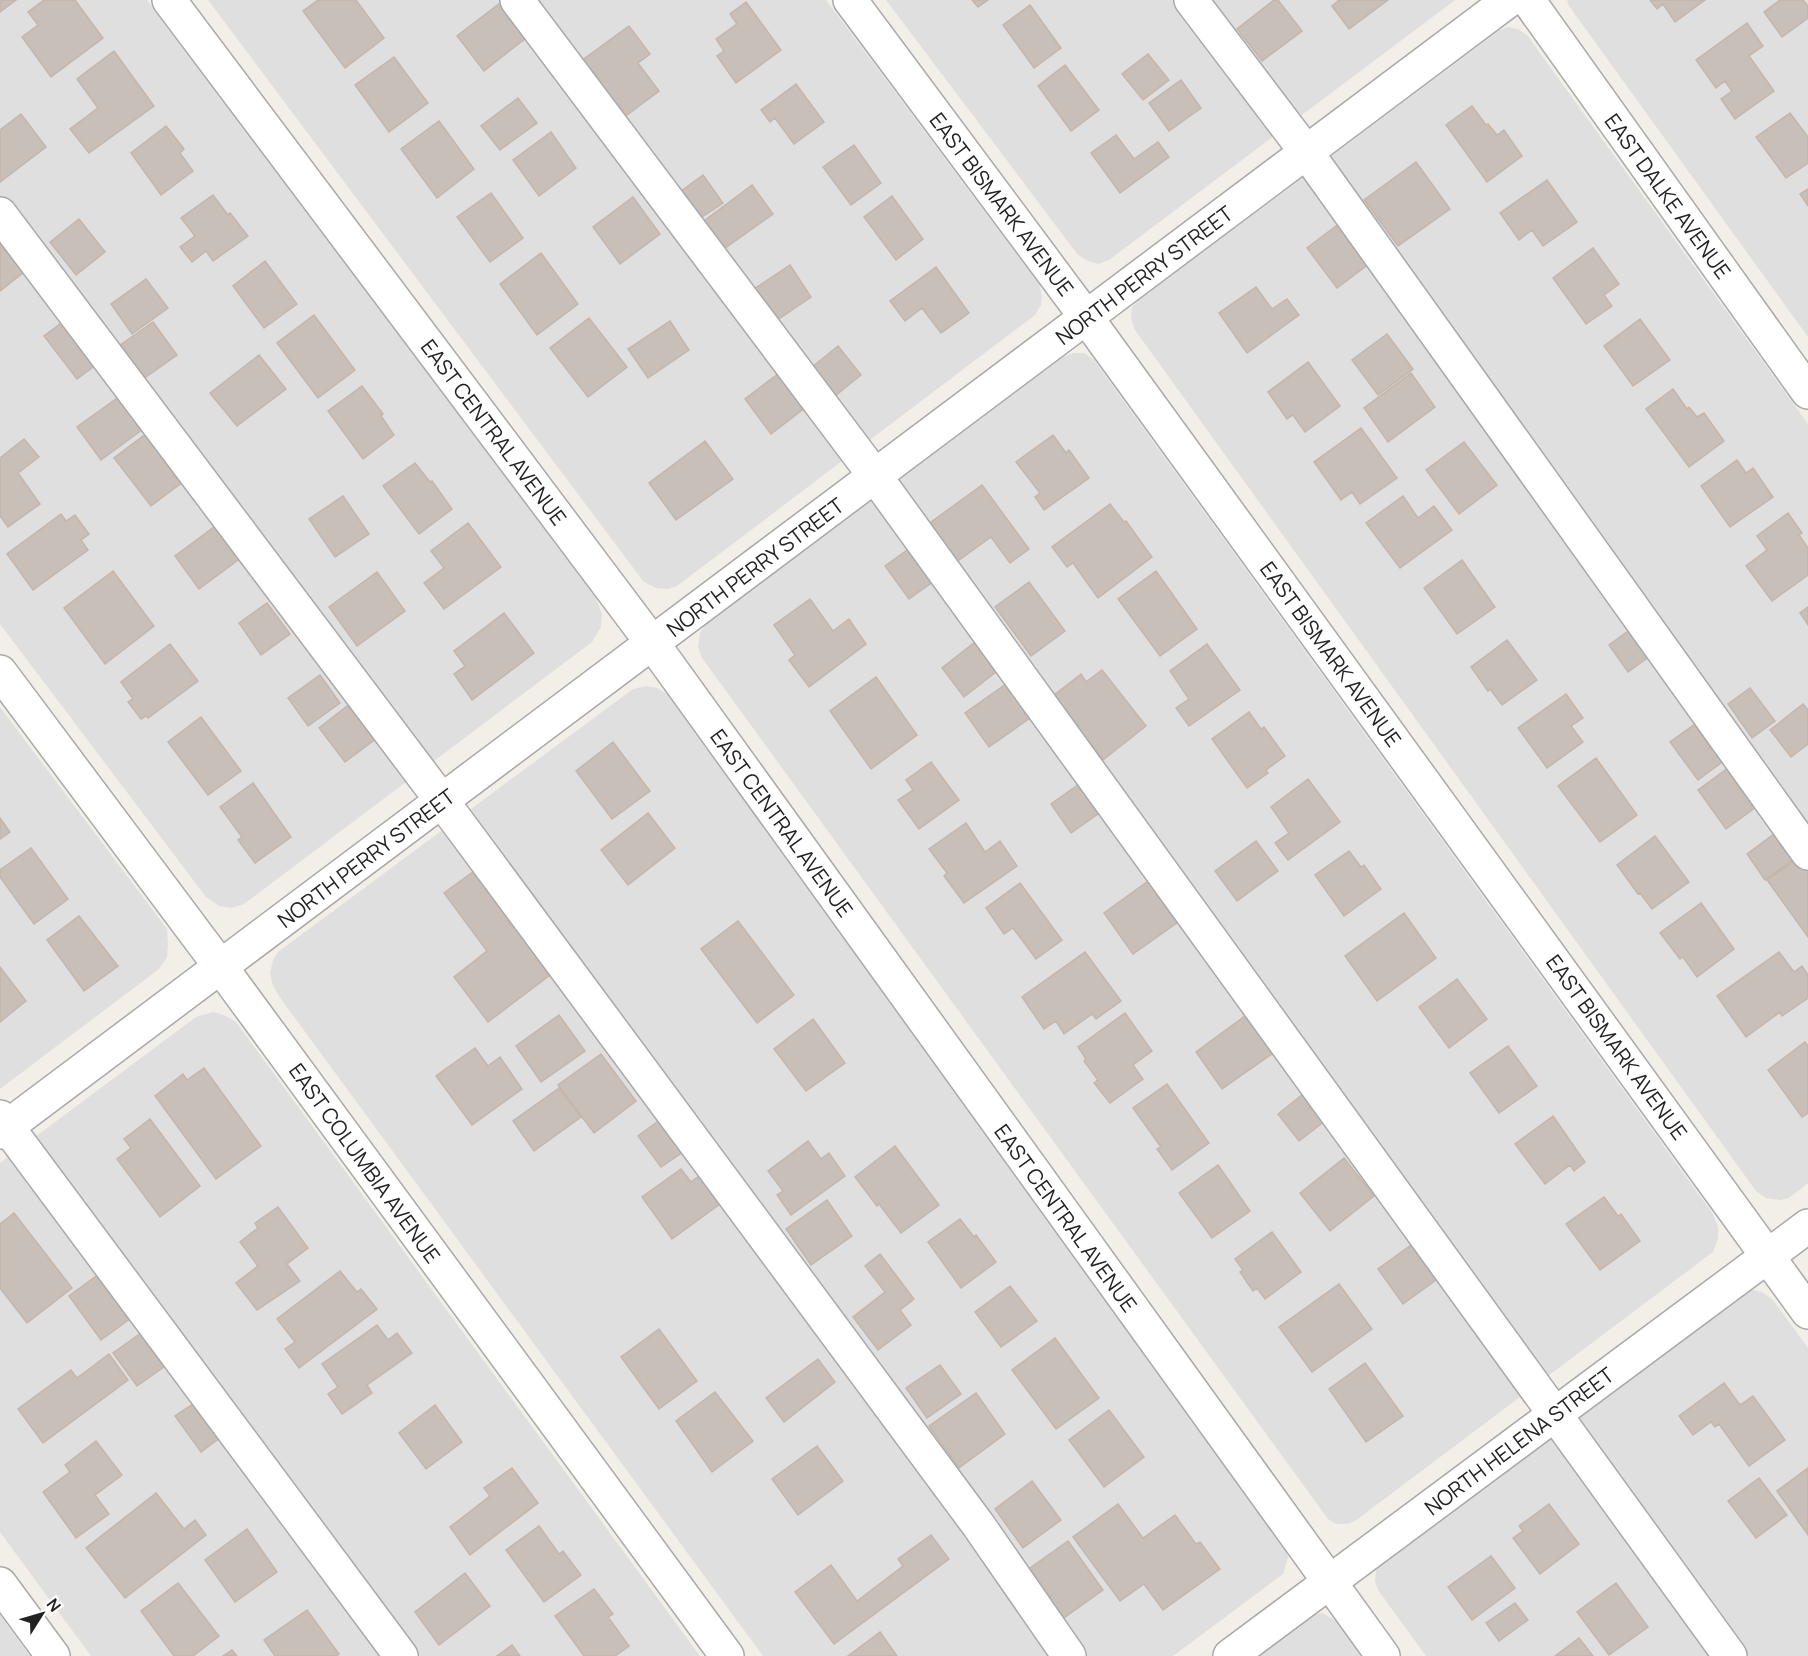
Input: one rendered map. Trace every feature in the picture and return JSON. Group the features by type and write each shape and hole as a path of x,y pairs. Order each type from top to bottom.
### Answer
{"street":[{"name":"EAST CENTRAL AVENUE","path":"169,0 653,644 1383,1656"},
{"path":"517,0 875,476 1730,1656"},
{"name":"EAST BISMARK AVENUE","path":"850,0 1086,317 1808,1311"},
{"path":"1191,0 1307,153 1808,853"},
{"name":"NORTH PERRY STREET","path":"2,1125 653,644 1509,0"},
{"name":"EAST DALKE AVENUE","path":"1528,0 1808,392"},
{"path":"0,214 442,801 979,1526 1068,1656"},
{"name":"EAST COLUMBIA AVENUE","path":"0,672 220,966 727,1656"},
{"path":"2,1125 401,1656"},
{"name":"NORTH HELENA STREET","path":"1230,1656 1808,1226"},
{"path":"0,1584 53,1656"}],"shaded area":[{"path":"0,0 147,0 594,594 602,614 601,627 592,642 244,904 231,908 219,906 206,897 0,624"},
{"path":"208,0 826,0 1039,284 1042,296 1041,305 1035,315 677,586 668,589 656,588 643,581"},
{"path":"886,0 1455,0 1109,260 1098,264 1078,255"},
{"path":"1567,0 1808,0 1808,337 1569,6"},
{"path":"1508,27 1518,29 1527,35 1808,424 1808,1183 1789,1198 1780,1200 1766,1198 1756,1191 1135,330 1131,319 1132,307 1140,299 1500,30"},
{"path":"1074,353 1084,353 1094,360 1713,1214 1718,1227 1718,1239 1713,1252 1355,1521 1347,1524 1336,1524 1328,1519 702,658 698,647 700,633 707,621 1063,357"},
{"path":"646,686 657,688 667,694 1285,1545 1288,1557 1283,1574 1173,1656 763,1656 273,986 270,973 273,960 278,952 633,689"},
{"path":"0,707 167,929 168,944 167,957 159,969 0,1089"},
{"path":"213,1012 236,1022 700,1656 91,1656 0,1532 0,1163 196,1017"},
{"path":"1754,1290 1762,1292 1773,1300 1808,1348 1808,1656 1426,1656 1378,1590 1375,1581 1376,1571 1380,1564 1743,1292"},
{"path":"1322,1613 1340,1623 1364,1656 1257,1656 1312,1615"},
{"path":"0,1615 30,1656 0,1656"}],"building":[{"path":"0,0 16,0 0,12"},
{"path":"44,0 75,0 103,38 51,77 22,37 38,25 28,12"},
{"path":"318,0 356,0 384,38 345,68 303,11"},
{"path":"972,0 988,0 978,7"},
{"path":"1274,0 1278,0 1302,31 1262,61 1237,29"},
{"path":"1339,0 1388,0 1349,29 1332,6"},
{"path":"1650,0 1705,0 1675,22 1663,4 1657,9"},
{"path":"1780,0 1803,0 1808,6 1808,18 1782,37 1764,12"},
{"path":"746,2 781,50 736,83 717,56 724,51 716,39 737,24 730,14"},
{"path":"500,3 526,38 484,71 457,36"},
{"path":"1030,5 1061,48 1034,68 1003,25"},
{"path":"1747,23 1763,46 1749,56 1774,91 1735,119 1721,99 1732,91 1725,81 1716,88 1696,60"},
{"path":"629,26 650,54 638,63 659,91 623,118 581,61"},
{"path":"114,51 154,106 89,153 70,129 98,108 77,79"},
{"path":"1148,54 1169,80 1143,100 1122,74"},
{"path":"394,57 428,103 389,132 355,85"},
{"path":"1065,65 1099,110 1071,131 1038,86"},
{"path":"1181,80 1201,108 1169,131 1149,103"},
{"path":"796,84 824,122 794,144 775,118 770,122 761,110"},
{"path":"518,98 537,123 500,150 481,126"},
{"path":"1472,106 1486,125 1488,124 1497,135 1504,130 1522,156 1487,182 1446,125"},
{"path":"1790,113 1808,137 1808,163 1786,178 1756,137"},
{"path":"21,114 46,147 0,182 0,130"},
{"path":"439,121 474,169 437,198 401,149"},
{"path":"166,126 184,149 180,153 193,171 161,195 131,153"},
{"path":"551,132 576,168 539,196 513,160"},
{"path":"1116,135 1134,159 1158,142 1169,157 1120,193 1091,153"},
{"path":"854,145 881,183 851,205 823,167"},
{"path":"1416,162 1450,209 1398,246 1364,200"},
{"path":"703,175 723,203 699,219 680,192"},
{"path":"1547,180 1577,222 1543,246 1532,230 1519,240 1500,213"},
{"path":"752,185 773,214 724,249 704,221"},
{"path":"1808,189 1808,206 1800,194"},
{"path":"491,193 523,238 490,262 457,217"},
{"path":"213,195 248,236 213,261 206,251 192,262 180,247 195,236 181,218"},
{"path":"892,196 923,239 896,260 864,217"},
{"path":"633,197 660,234 620,264 593,227"},
{"path":"79,219 105,252 76,275 50,242"},
{"path":"1340,223 1370,263 1337,288 1307,248"},
{"path":"0,241 28,269 0,291"},
{"path":"1593,248 1619,284 1604,295 1612,306 1586,324 1553,278"},
{"path":"541,253 578,304 537,335 500,284"},
{"path":"265,261 297,304 264,328 233,286"},
{"path":"790,265 811,297 776,321 754,289"},
{"path":"936,267 969,313 941,333 922,308 905,321 890,301"},
{"path":"146,279 168,308 132,334 111,304"},
{"path":"1256,287 1272,309 1287,299 1299,315 1247,353 1219,313"},
{"path":"314,315 355,370 318,398 277,343"},
{"path":"589,318 627,367 588,397 550,348"},
{"path":"1640,319 1670,360 1633,386 1604,346"},
{"path":"64,321 97,364 77,379 44,336"},
{"path":"670,321 689,350 648,378 628,349"},
{"path":"153,322 177,355 143,379 119,346"},
{"path":"1387,334 1413,369 1378,395 1352,360"},
{"path":"838,346 861,375 835,396 812,367"},
{"path":"259,355 286,389 237,426 210,393"},
{"path":"1308,362 1340,406 1305,432 1293,415 1287,419 1268,392"},
{"path":"779,373 806,407 771,434 745,399"},
{"path":"1411,373 1435,407 1388,442 1364,408"},
{"path":"362,386 383,414 381,416 394,435 363,459 328,411"},
{"path":"1673,389 1687,409 1689,407 1697,417 1704,413 1724,441 1689,467 1646,409"},
{"path":"120,396 143,429 101,460 77,427"},
{"path":"1361,428 1397,478 1360,504 1352,492 1341,500 1314,462"},
{"path":"147,433 184,481 151,506 114,458"},
{"path":"1053,435 1066,453 1069,450 1089,478 1044,510 1035,497 1040,493 1016,462"},
{"path":"24,439 39,457 18,473 40,504 8,527 0,516 0,458"},
{"path":"705,441 733,479 676,520 649,483"},
{"path":"1464,442 1497,485 1459,514 1426,470"},
{"path":"1737,460 1746,473 1753,468 1773,497 1730,527 1701,486"},
{"path":"415,463 430,482 432,481 452,509 419,534 383,486"},
{"path":"982,485 1029,549 1010,563 991,537 955,563 927,525"},
{"path":"343,496 369,534 335,557 309,519"},
{"path":"1403,496 1418,518 1434,506 1452,530 1400,568 1366,523"},
{"path":"1110,504 1124,522 1126,521 1152,557 1098,598 1073,563 1067,567 1052,547"},
{"path":"1788,513 1802,533 1799,535 1808,548 1808,575 1772,601 1746,566 1767,550 1757,536"},
{"path":"61,514 66,521 75,515 89,534 81,540 88,550 33,590 7,554"},
{"path":"468,523 501,567 444,609 424,583 444,568 431,551"},
{"path":"218,524 242,557 199,589 175,556"},
{"path":"910,548 934,581 909,599 885,566"},
{"path":"1462,560 1495,607 1457,634 1424,588"},
{"path":"113,571 154,626 105,664 64,608"},
{"path":"1156,571 1197,629 1160,656 1118,599"},
{"path":"377,572 405,611 357,646 329,607"},
{"path":"1029,582 1065,631 1031,656 995,607"},
{"path":"810,599 833,631 849,619 866,644 809,687 789,660 795,655 774,625"},
{"path":"267,603 290,634 261,655 239,623"},
{"path":"1808,607 1808,625 1800,613"},
{"path":"504,613 534,653 472,700 454,674 465,666 454,651"},
{"path":"1631,629 1650,656 1628,672 1609,645"},
{"path":"1507,640 1537,680 1502,705 1490,689 1488,691 1471,667"},
{"path":"975,642 997,671 964,697 942,668"},
{"path":"170,644 198,681 148,718 146,716 141,719 128,702 133,699 121,682"},
{"path":"1207,644 1240,690 1189,726 1176,708 1189,699 1170,671"},
{"path":"1102,670 1146,726 1103,760 1053,696 1081,674 1086,682"},
{"path":"320,675 340,703 308,726 288,698"},
{"path":"876,677 917,735 871,769 830,711"},
{"path":"1006,684 1030,718 989,747 965,713"},
{"path":"1750,688 1775,721 1752,738 1728,704"},
{"path":"1566,694 1583,718 1571,726 1583,742 1547,768 1518,728"},
{"path":"351,703 377,738 345,762 319,728"},
{"path":"1803,704 1808,710 1808,744 1791,757 1770,730"},
{"path":"1249,712 1261,729 1264,727 1285,756 1266,770 1268,773 1247,788 1212,739"},
{"path":"201,717 241,771 208,795 168,742"},
{"path":"1702,719 1729,757 1698,780 1670,742"},
{"path":"613,742 650,791 612,819 576,771"},
{"path":"1596,758 1637,815 1600,842 1558,786"},
{"path":"931,762 959,800 919,829 898,800 913,790 906,780"},
{"path":"1728,768 1756,807 1726,829 1698,790"},
{"path":"1308,779 1340,822 1288,860 1275,843 1289,833 1271,807"},
{"path":"1082,782 1102,811 1071,833 1051,804"},
{"path":"253,783 291,837 255,863 238,840 242,837 220,807"},
{"path":"648,813 675,848 628,885 601,850"},
{"path":"0,818 10,832 0,839"},
{"path":"966,823 985,852 1000,841 1017,866 964,903 944,876 947,873 929,849"},
{"path":"1778,831 1797,857 1765,880 1747,854"},
{"path":"1655,836 1689,882 1652,909 1617,865"},
{"path":"1256,841 1278,871 1237,901 1215,871"},
{"path":"31,848 68,899 34,924 0,877 0,870"},
{"path":"1349,851 1361,867 1364,865 1381,889 1344,916 1315,875"},
{"path":"1800,857 1808,869 1808,937 1767,880"},
{"path":"477,869 554,972 488,1022 454,977 487,951 444,893"},
{"path":"1151,879 1181,920 1133,954 1104,913"},
{"path":"1020,883 1062,940 1036,959 1013,928 1004,934 986,908"},
{"path":"1701,903 1734,949 1697,977 1683,957 1680,959 1660,933"},
{"path":"1404,913 1436,958 1377,1001 1345,956"},
{"path":"79,916 118,966 84,991 47,940"},
{"path":"738,921 794,995 757,1023 701,949"},
{"path":"1085,952 1121,1001 1096,1019 1092,1014 1064,1034 1056,1021 1044,1029 1022,997"},
{"path":"1779,952 1794,972 1802,966 1808,975 1808,998 1782,1016 1780,1012 1746,1037 1717,996"},
{"path":"0,967 26,1001 0,1022"},
{"path":"1457,979 1487,1019 1449,1048 1419,1007"},
{"path":"1125,1013 1152,1051 1133,1065 1143,1079 1110,1103 1094,1083 1098,1080 1084,1061 1086,1059 1078,1047"},
{"path":"1249,1013 1276,1051 1222,1089 1196,1052"},
{"path":"559,1015 585,1051 541,1082 516,1046"},
{"path":"813,1019 845,1063 806,1091 774,1049"},
{"path":"1805,1042 1808,1046 1808,1113 1802,1117 1768,1070"},
{"path":"1508,1046 1537,1086 1499,1113 1470,1073"},
{"path":"475,1048 488,1066 500,1057 522,1089 472,1125 436,1076"},
{"path":"601,1054 636,1101 594,1133 558,1085"},
{"path":"204,1068 261,1146 216,1179 155,1096 183,1074 187,1080"},
{"path":"1167,1084 1209,1143 1172,1170 1157,1149 1161,1147 1133,1108"},
{"path":"559,1088 581,1117 534,1151 513,1121"},
{"path":"1303,1094 1325,1121 1299,1141 1278,1114"},
{"path":"1553,1116 1585,1162 1574,1171 1570,1165 1545,1184 1515,1144"},
{"path":"150,1119 200,1186 160,1217 117,1159 131,1148 124,1139"},
{"path":"661,1119 683,1152 661,1167 638,1136"},
{"path":"808,1141 821,1159 829,1153 845,1176 791,1215 777,1195 783,1191 768,1171"},
{"path":"895,1146 939,1205 901,1233 855,1177"},
{"path":"1344,1158 1374,1196 1330,1231 1300,1193"},
{"path":"1218,1165 1250,1211 1212,1238 1179,1193"},
{"path":"681,1169 691,1182 703,1173 724,1201 672,1239 642,1197"},
{"path":"1604,1197 1618,1216 1621,1214 1640,1241 1600,1270 1566,1224"},
{"path":"827,1200 852,1236 811,1265 786,1229"},
{"path":"278,1207 308,1248 287,1264 300,1281 257,1310 236,1283 258,1266 240,1242 258,1228 255,1223"},
{"path":"14,1213 72,1288 27,1323 0,1288 0,1224"},
{"path":"960,1219 974,1237 976,1235 996,1262 961,1288 928,1242"},
{"path":"1272,1232 1301,1272 1265,1299 1257,1288 1253,1291 1240,1272 1243,1270 1235,1259"},
{"path":"1411,1245 1436,1280 1403,1304 1378,1269"},
{"path":"880,1254 914,1299 900,1310 911,1325 878,1350 853,1317 885,1292 865,1266"},
{"path":"340,1271 357,1292 361,1289 377,1309 299,1368 285,1349 295,1342 277,1319"},
{"path":"99,1274 131,1318 101,1340 69,1296"},
{"path":"1339,1284 1372,1329 1312,1372 1279,1327"},
{"path":"1010,1286 1037,1321 1001,1347 975,1312"},
{"path":"377,1325 388,1340 397,1333 412,1353 367,1385 372,1393 342,1414 328,1394 338,1387 322,1364"},
{"path":"659,1329 697,1381 659,1409 621,1357"},
{"path":"141,1333 165,1366 137,1386 113,1353"},
{"path":"1055,1338 1099,1398 1056,1429 1012,1370"},
{"path":"109,1354 128,1380 43,1443 18,1409 71,1370 77,1378"},
{"path":"818,1359 835,1382 784,1422 766,1398"},
{"path":"1365,1363 1403,1416 1366,1442 1329,1389"},
{"path":"940,1365 961,1394 927,1418 906,1388"},
{"path":"1724,1383 1740,1405 1753,1396 1785,1440 1749,1466 1719,1424 1715,1427 1711,1422 1693,1435 1679,1416"},
{"path":"715,1392 753,1441 712,1472 676,1421"},
{"path":"976,1393 1005,1434 959,1468 929,1426"},
{"path":"196,1402 221,1437 201,1452 175,1416"},
{"path":"435,1405 462,1442 426,1469 399,1433"},
{"path":"1109,1410 1144,1457 1104,1487 1069,1440"},
{"path":"96,1441 122,1475 95,1495 109,1514 76,1538 43,1492 70,1472 65,1465"},
{"path":"817,1446 843,1481 798,1515 772,1479"},
{"path":"512,1468 538,1503 470,1555 450,1527 490,1496 484,1488"},
{"path":"1808,1468 1808,1535 1777,1491"},
{"path":"1759,1478 1787,1515 1756,1538 1728,1501"},
{"path":"1032,1481 1061,1520 1023,1548 995,1509"},
{"path":"156,1493 184,1529 195,1520 206,1535 125,1598 86,1548"},
{"path":"1118,1504 1143,1538 1175,1515 1196,1544 1200,1542 1220,1569 1163,1610 1144,1584 1120,1601 1073,1537"},
{"path":"1549,1504 1579,1544 1540,1574 1513,1538 1523,1531 1519,1526"},
{"path":"539,1526 559,1554 563,1551 581,1575 544,1602 506,1550"},
{"path":"247,1529 277,1572 235,1602 205,1560"},
{"path":"931,1535 949,1559 834,1644 795,1592 831,1565 857,1601 903,1566 898,1559"},
{"path":"1068,1541 1103,1590 1061,1620 1026,1571"},
{"path":"1491,1556 1515,1588 1472,1620 1448,1587"},
{"path":"465,1573 490,1606 439,1645 415,1612"},
{"path":"178,1583 219,1636 193,1656 174,1656 141,1611"},
{"path":"1616,1583 1648,1627 1609,1655 1577,1612"},
{"path":"594,1589 613,1614 608,1617 629,1646 615,1656 584,1656 555,1616"},
{"path":"1515,1603 1528,1620 1499,1641 1486,1623"},
{"path":"307,1610 339,1654 336,1656 275,1656 264,1640"},
{"path":"880,1632 897,1656 848,1656"},
{"path":"1579,1638 1593,1656 1555,1656"},
{"path":"512,1645 520,1656 497,1656"},
{"path":"232,1650 237,1656 223,1656"}]}
